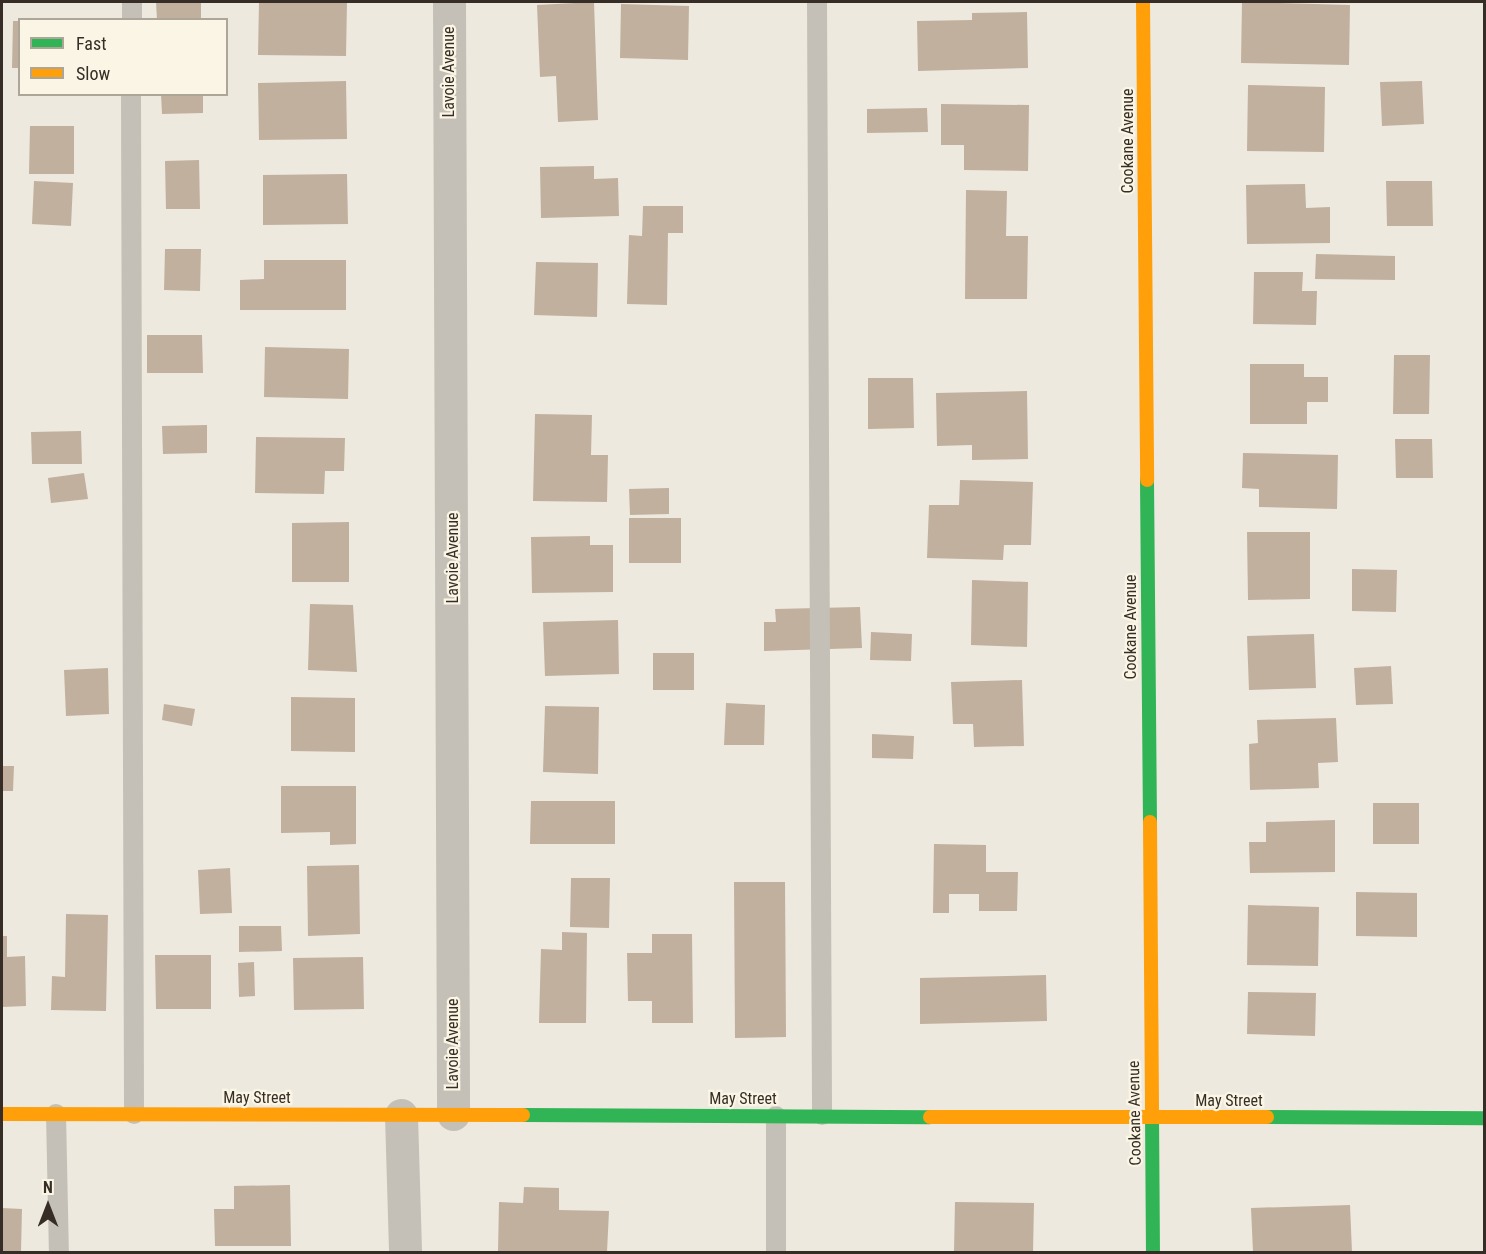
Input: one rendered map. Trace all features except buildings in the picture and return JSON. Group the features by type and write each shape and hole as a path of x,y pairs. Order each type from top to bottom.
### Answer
{"street":[{"name":"Lavoie Avenue","path":"448,2 453,1114"},
{"name":"Cookane Avenue","path":"1143,2 1153,1252"},
{"name":"May Street","path":"2,1114 822,1115 1152,1119 1485,1118"},
{"path":"401,1115 405,1252"}],"lane":[{"path":"132,2 132,18"},
{"path":"817,2 822,1115"},
{"path":"131,96 134,1114"},
{"path":"56,1114 59,1252"},
{"path":"776,1116 776,1252"}],"traffic: fast":[{"path":"1147,480 1150,822"},
{"path":"1152,1113 1153,1252"},
{"path":"523,1115 930,1117"},
{"path":"1267,1117 1484,1118"}],"traffic: slow":[{"path":"1143,2 1147,480"},
{"path":"1150,822 1152,1113"},
{"path":"2,1114 523,1115"},
{"path":"930,1117 1267,1117"}]}
